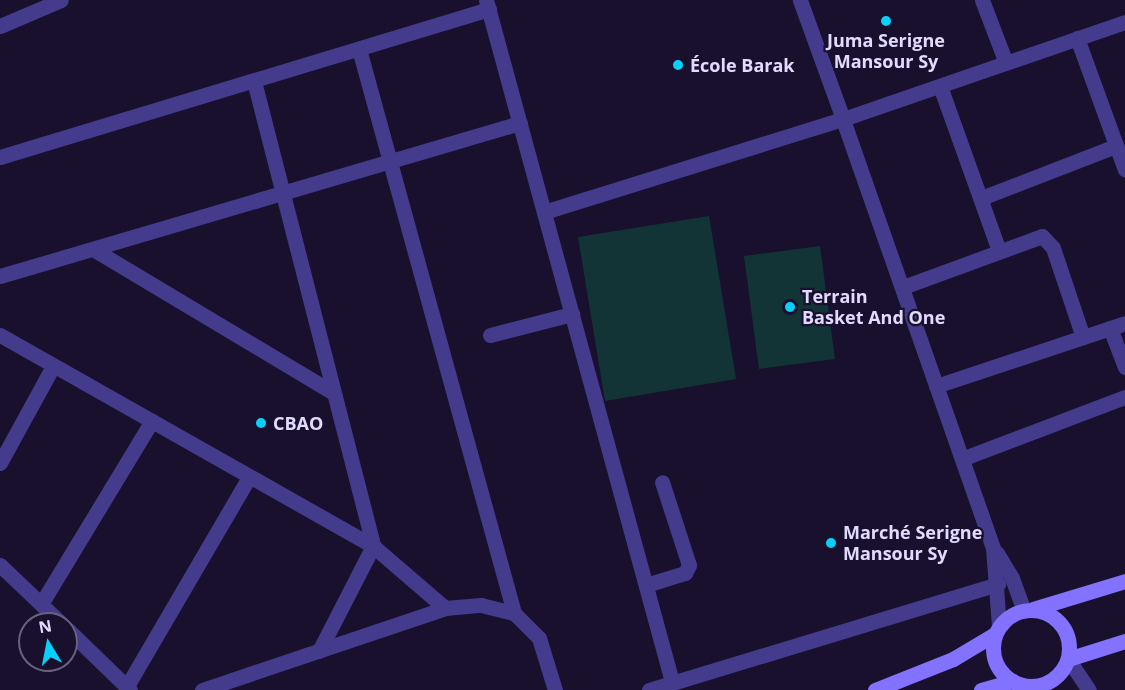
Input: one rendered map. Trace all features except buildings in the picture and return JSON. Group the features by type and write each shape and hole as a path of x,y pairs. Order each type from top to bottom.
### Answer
{"main road":[{"path":"875,690 953,659 1027,610 1125,581"},
{"path":"997,630 995,662 1004,676 1035,688 1057,677 1068,659 1069,642 1062,625 1048,614 1027,610"},
{"path":"1068,659 1125,641"},
{"path":"981,690 1013,681"}],"street":[{"path":"0,26 61,0"},
{"path":"800,0 936,386 964,458 993,548 998,584 997,630"},
{"path":"982,0 1006,63"},
{"path":"0,157 359,49 487,5 672,682"},
{"path":"544,212 843,119 1125,22"},
{"path":"1077,38 1125,170"},
{"path":"359,49 387,162 514,613 539,638 555,690"},
{"path":"254,81 373,546 319,651"},
{"path":"940,86 999,251"},
{"path":"0,276 520,123"},
{"path":"981,198 1116,146"},
{"path":"903,287 1037,236 1049,240 1083,337"},
{"path":"93,249 333,392"},
{"path":"490,335 572,314"},
{"path":"936,386 1118,326 1125,367"},
{"path":"0,335 373,546 445,608"},
{"path":"0,463 53,366"},
{"path":"964,458 1125,397"},
{"path":"41,604 152,421"},
{"path":"78,639 129,688 249,477"},
{"path":"646,585 685,573 689,565 663,482"},
{"path":"993,548 1012,578 1027,610"},
{"path":"0,565 49,612"},
{"path":"649,690 998,584"},
{"path":"202,690 445,608 481,605 514,613"},
{"path":"1068,659 1089,690"}],"green space":[{"path":"709,216 736,379 605,401 578,237"},
{"name":"Terrain Basket And One","path":"820,246 835,359 759,369 744,256"}],"place":[{"name":"Juma Serigne Mansour Sy","path":"886,21"},
{"name":"École Barak","path":"678,65"},
{"name":"Terrain Basket And One","path":"790,307"},
{"name":"CBAO","path":"261,423"},
{"name":"Marché Serigne Mansour Sy","path":"831,543"}]}
